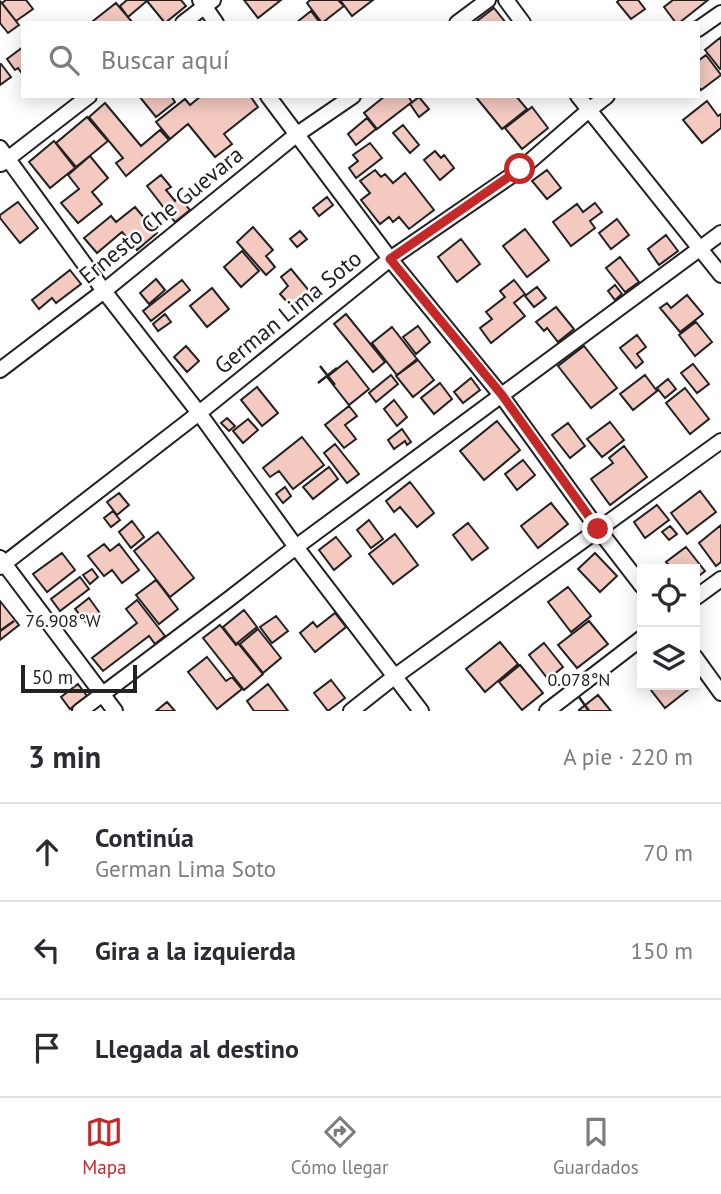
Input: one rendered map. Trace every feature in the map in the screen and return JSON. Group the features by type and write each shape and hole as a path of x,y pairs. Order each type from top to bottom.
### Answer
{"street":[{"path":"460,21 488,0"},
{"path":"506,0 522,21"},
{"path":"185,21 206,2 215,21"},
{"path":"700,28 721,13"},
{"path":"86,98 3,158 199,413 296,547 421,711"},
{"path":"269,98 390,259 502,395 637,580"},
{"name":"Ernesto Che Guevara","path":"0,370 104,291 296,135 350,98"},
{"path":"580,98 721,275"},
{"name":"German Lima Soto","path":"1,563 199,413 390,259 520,169 604,98"},
{"path":"80,711 296,547 721,233"},
{"path":"351,711 394,677 721,441"},
{"path":"1,563 115,711"},
{"path":"700,594 721,579"},
{"path":"547,711 637,642"},
{"path":"700,664 721,693"}],"building":[{"path":"6,0 26,0 33,9 16,21 2,3"},
{"path":"127,0 148,0 128,17 120,6"},
{"path":"181,0 186,6 167,21 163,21 147,1"},
{"path":"244,0 281,0 258,18"},
{"path":"310,0 338,0 344,6 325,21 320,21 307,3"},
{"path":"340,0 373,0 352,16"},
{"path":"638,0 645,9 631,19 617,2"},
{"path":"673,0 708,0 682,21 674,21 664,7"},
{"path":"0,1 19,25 8,33 0,23"},
{"path":"116,3 131,21 93,21"},
{"path":"494,8 504,21 477,21"},
{"path":"311,11 318,21 298,21"},
{"path":"721,37 721,68 720,69 705,50"},
{"path":"21,48 21,72 18,68 15,70 7,59"},
{"path":"706,55 721,75 701,90 700,89 700,60"},
{"path":"0,65 11,77 0,85"},
{"path":"141,98 172,98 175,102 156,117"},
{"path":"199,98 251,98 258,107 224,134 232,144 215,157 188,124 170,139 156,122 185,99 190,105"},
{"path":"383,98 409,98 412,102 377,129 364,113"},
{"path":"420,98 429,109 419,117 410,104"},
{"path":"477,98 518,98 527,109 502,129"},
{"path":"707,101 718,116 721,114 721,128 702,143 683,120"},
{"path":"105,103 141,146 160,130 169,140 126,176 116,163 123,158 89,117"},
{"path":"532,107 548,128 522,149 505,128"},
{"path":"87,117 108,141 76,167 56,143"},
{"path":"367,118 376,129 356,145 348,134"},
{"path":"403,125 419,145 410,153 393,133"},
{"path":"54,141 75,168 50,188 29,162"},
{"path":"370,143 382,158 356,178 349,168 358,161 353,155"},
{"path":"435,151 441,158 444,155 454,168 440,180 424,160"},
{"path":"90,156 108,178 92,192 102,204 78,223 61,203 79,189 68,175"},
{"path":"375,170 381,177 385,174 393,183 405,173 434,210 409,229 399,217 393,222 389,217 380,224 361,200 370,193 360,181"},
{"path":"547,170 561,188 547,199 532,181"},
{"path":"161,175 171,187 166,190 175,201 179,197 190,210 175,222 147,186"},
{"path":"327,197 333,205 319,216 313,208"},
{"path":"18,202 38,228 20,243 0,218 0,215"},
{"path":"595,203 602,212 590,221 595,228 571,246 553,222 577,204 583,212"},
{"path":"135,207 157,233 137,250 122,232 97,253 84,238 111,216 116,222"},
{"path":"617,219 629,235 611,249 599,233"},
{"path":"253,227 273,250 266,256 275,267 266,275 237,242"},
{"path":"525,229 549,260 527,277 503,246"},
{"path":"300,231 307,239 297,247 290,239"},
{"path":"666,235 678,251 659,265 648,249"},
{"path":"461,239 480,264 457,282 438,257"},
{"path":"242,251 259,271 241,287 224,267"},
{"path":"620,257 639,282 625,292 606,268"},
{"path":"291,269 316,299 298,314 280,294 288,286 281,277"},
{"path":"70,270 81,284 56,303 52,298 39,309 32,300"},
{"path":"156,279 165,290 149,304 140,293"},
{"path":"182,280 190,290 151,321 143,311"},
{"path":"514,280 525,294 514,303 525,316 491,343 480,328 492,319 486,312 505,297 500,291"},
{"path":"615,285 622,294 615,300 608,291"},
{"path":"537,287 546,298 534,307 525,296"},
{"path":"212,288 229,309 207,327 190,306"},
{"path":"687,295 703,314 680,332 660,308 667,303 671,308"},
{"path":"556,307 574,329 558,342 547,328 544,331 536,322"},
{"path":"165,314 171,322 158,331 153,324"},
{"path":"346,314 385,362 373,372 334,324"},
{"path":"696,322 712,342 695,356 679,335"},
{"path":"418,326 430,342 416,354 403,337"},
{"path":"392,327 417,359 397,375 372,343"},
{"path":"637,335 646,347 637,354 643,362 636,368 620,348"},
{"path":"186,346 199,361 187,372 174,357"},
{"path":"584,346 617,388 591,408 558,366"},
{"path":"418,360 434,380 413,397 396,376"},
{"path":"347,361 369,389 349,405 327,377"},
{"path":"693,364 709,384 697,393 681,373"},
{"path":"391,375 398,384 376,402 369,393"},
{"path":"645,375 657,391 633,410 620,394"},
{"path":"471,378 480,390 463,403 454,392"},
{"path":"668,379 676,389 665,398 657,388"},
{"path":"440,383 452,399 434,414 421,398"},
{"path":"257,387 278,413 262,426 241,400"},
{"path":"685,388 709,419 690,434 666,403"},
{"path":"394,400 407,417 397,426 384,409"},
{"path":"349,406 357,416 345,425 356,439 344,448 325,425"},
{"path":"227,418 235,426 229,431 221,423"},
{"path":"248,419 258,430 243,443 233,431"},
{"path":"497,421 520,450 484,480 460,451"},
{"path":"610,422 624,440 602,457 587,439"},
{"path":"568,423 585,446 570,458 552,435"},
{"path":"402,429 411,442 407,445 405,441 394,449 388,440"},
{"path":"302,437 324,465 293,489 279,471 270,477 263,468"},
{"path":"335,444 359,474 347,483 324,453"},
{"path":"624,446 647,477 610,505 591,479 613,463 609,458"},
{"path":"523,460 535,475 517,490 505,474"},
{"path":"329,467 338,479 313,499 303,487"},
{"path":"410,482 434,513 417,527 400,507 394,512 386,501"},
{"path":"285,487 291,496 283,503 276,494"},
{"path":"700,491 716,512 687,534 671,513"},
{"path":"119,493 129,505 117,515 107,502"},
{"path":"551,503 568,524 538,548 521,526"},
{"path":"657,505 669,520 645,538 634,522"},
{"path":"113,511 120,520 111,527 104,518"},
{"path":"369,520 383,539 371,548 357,530"},
{"path":"132,521 144,537 131,548 119,532"},
{"path":"468,523 488,548 472,560 453,535"},
{"path":"721,525 721,562 716,566 699,543"},
{"path":"670,526 677,534 669,540 662,532"},
{"path":"158,532 194,578 170,597 134,551"},
{"path":"395,534 418,565 393,584 369,554"},
{"path":"336,537 351,556 334,570 319,550"},
{"path":"104,544 110,551 119,544 139,570 122,583 112,570 104,576 88,556"},
{"path":"686,547 699,564 668,564 666,562"},
{"path":"62,553 75,570 47,592 33,574"},
{"path":"595,553 617,576 600,592 578,569"},
{"path":"92,569 98,577 90,584 83,575"},
{"path":"80,577 89,589 60,611 51,599"},
{"path":"156,580 178,609 159,624 136,595"},
{"path":"568,587 591,616 571,632 548,602"},
{"path":"89,598 102,616 89,626 75,609"},
{"path":"137,600 165,636 155,644 149,636 103,671 92,658 137,623 126,609"},
{"path":"0,601 19,625 0,640"},
{"path":"244,610 257,627 236,644 223,627"},
{"path":"335,613 346,627 315,652 300,633 313,622 317,627"},
{"path":"276,616 288,631 272,643 260,627"},
{"path":"589,621 608,644 577,668 558,645"},
{"path":"220,625 263,674 244,690 203,638"},
{"path":"258,629 281,658 263,673 240,644"},
{"path":"500,642 518,664 485,692 466,669"},
{"path":"544,643 563,667 548,679 529,655"},
{"path":"207,657 226,681 232,677 242,689 217,709 188,672"},
{"path":"520,665 543,693 522,710 499,682"},
{"path":"331,680 345,698 328,711 314,693"},
{"path":"78,684 87,696 70,709 61,697"},
{"path":"268,684 288,711 254,711 247,701"},
{"path":"651,690 688,690 665,708"},
{"path":"598,695 611,711 579,711 579,710"},
{"path":"167,702 175,711 156,711"}],"route":[{"path":"520,169 390,259 502,395 598,529"}]}
